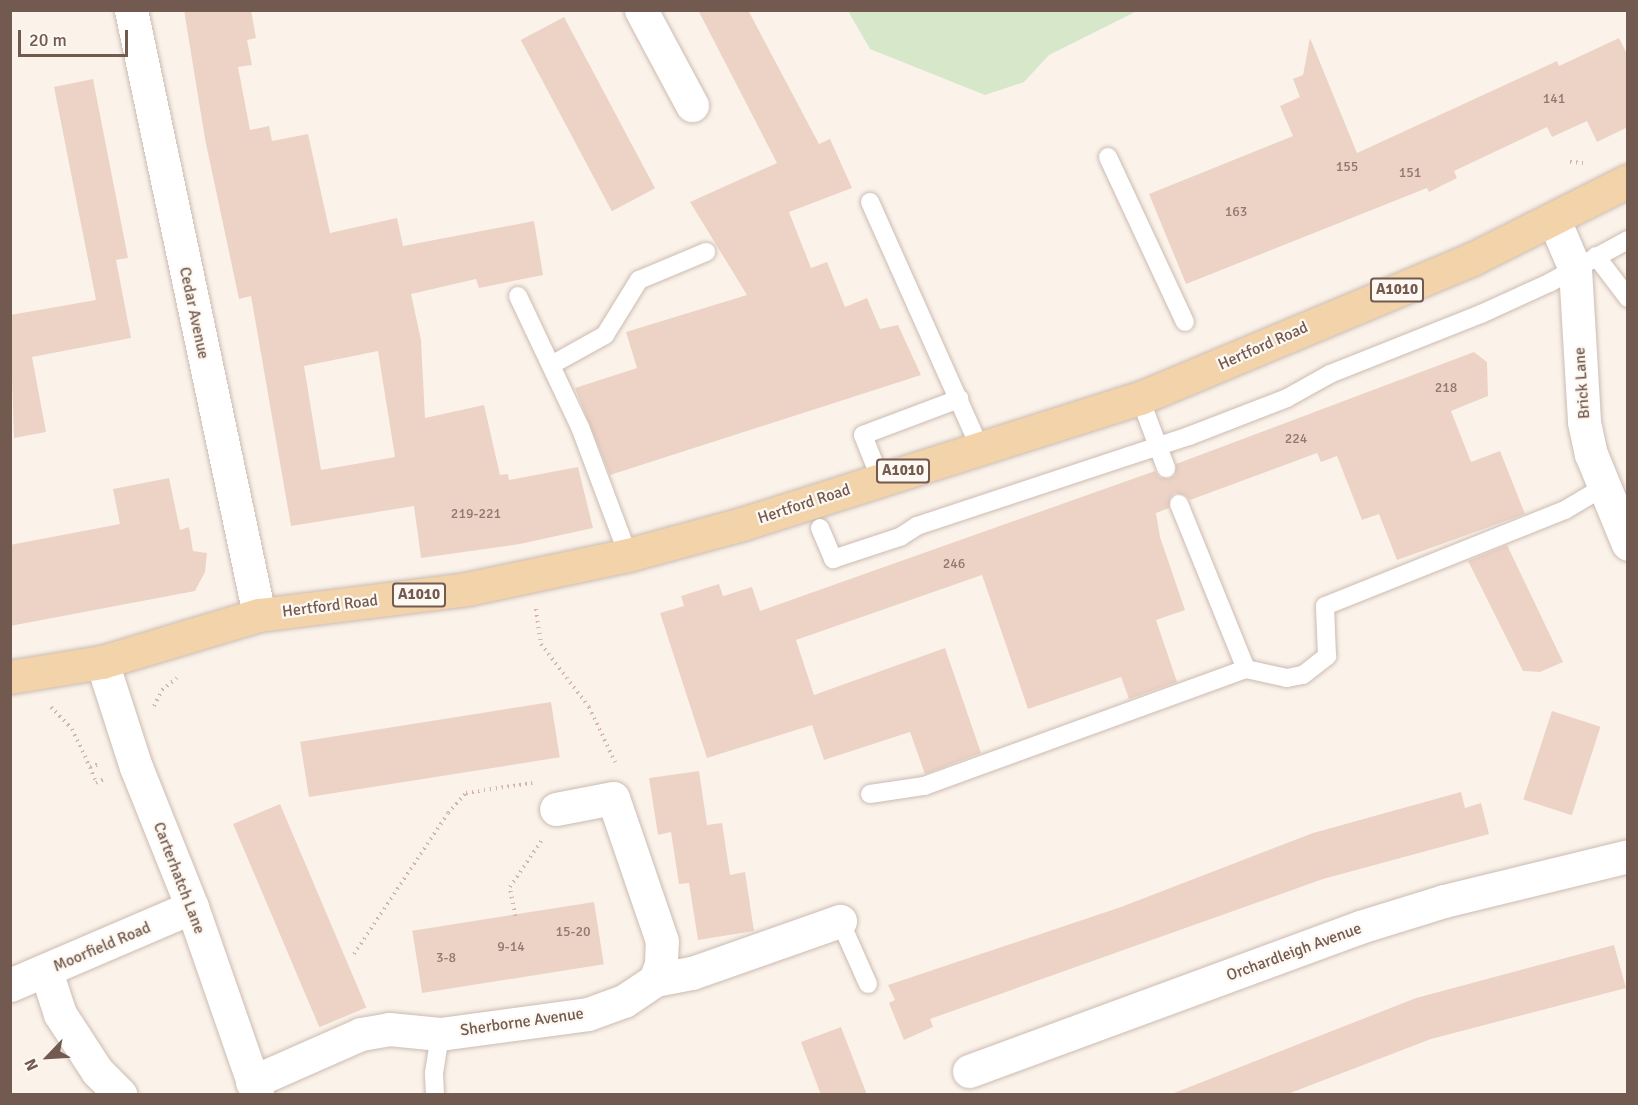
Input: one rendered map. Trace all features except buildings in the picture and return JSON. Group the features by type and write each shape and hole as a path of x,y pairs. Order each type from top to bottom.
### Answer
{"main road":[{"name":"Hertford Road","path":"10,678 102,662 259,615 467,589 628,555 742,524 880,478 1140,398 1470,260 1628,182"}],"street":[{"name":"Cedar Avenue","path":"132,10 259,615"},
{"path":"641,10 692,105"},
{"name":"Brick Lane","path":"1554,220 1585,263 1584,422 1602,488 1628,543"},
{"name":"Carterhatch Lane","path":"102,662 136,767 192,907 255,1088"},
{"path":"556,809 613,798 662,942 661,964 655,980"},
{"name":"Orchardleigh Avenue","path":"969,1071 1360,927 1444,901 1628,856"},
{"name":"Moorfield Road","path":"10,985 192,907"},
{"path":"655,980 692,973 840,921"},
{"path":"46,971 60,1014 97,1071 120,1095"},
{"name":"Sherborne Avenue","path":"255,1088 361,1034 389,1029 440,1034 588,1014 624,1001 655,980"}],"lane":[{"path":"1108,157 1185,321"},
{"path":"870,202 980,448"},
{"name":"Hertford Road","path":"820,528 833,560 900,537 917,526 1156,446 1287,398 1330,374 1481,314 1628,240"},
{"path":"553,364 605,335 639,280 706,252"},
{"path":"1585,263 1628,298"},
{"path":"518,296 553,364 628,555"},
{"path":"1140,398 1166,468"},
{"path":"880,478 863,435 959,399"},
{"path":"870,794 924,786 1246,669 1287,678 1303,675 1327,656 1325,606 1565,510 1602,488"},
{"path":"1179,504 1246,669"},
{"path":"840,921 868,984"},
{"path":"435,1095 434,1073 440,1034"}],"path":[{"path":"537,621 541,644 589,707 608,745 618,770 613,798"},
{"path":"156,717 154,706 162,690 186,674"},
{"path":"48,705 57,709 72,729 96,783 105,779"},
{"path":"90,767 97,764"},
{"path":"354,954 448,813 466,793 555,780 556,809 549,831 510,887 514,916"}],"green space":[{"path":"848,11 1137,11 1049,55 1024,82 985,95 870,49"}]}
